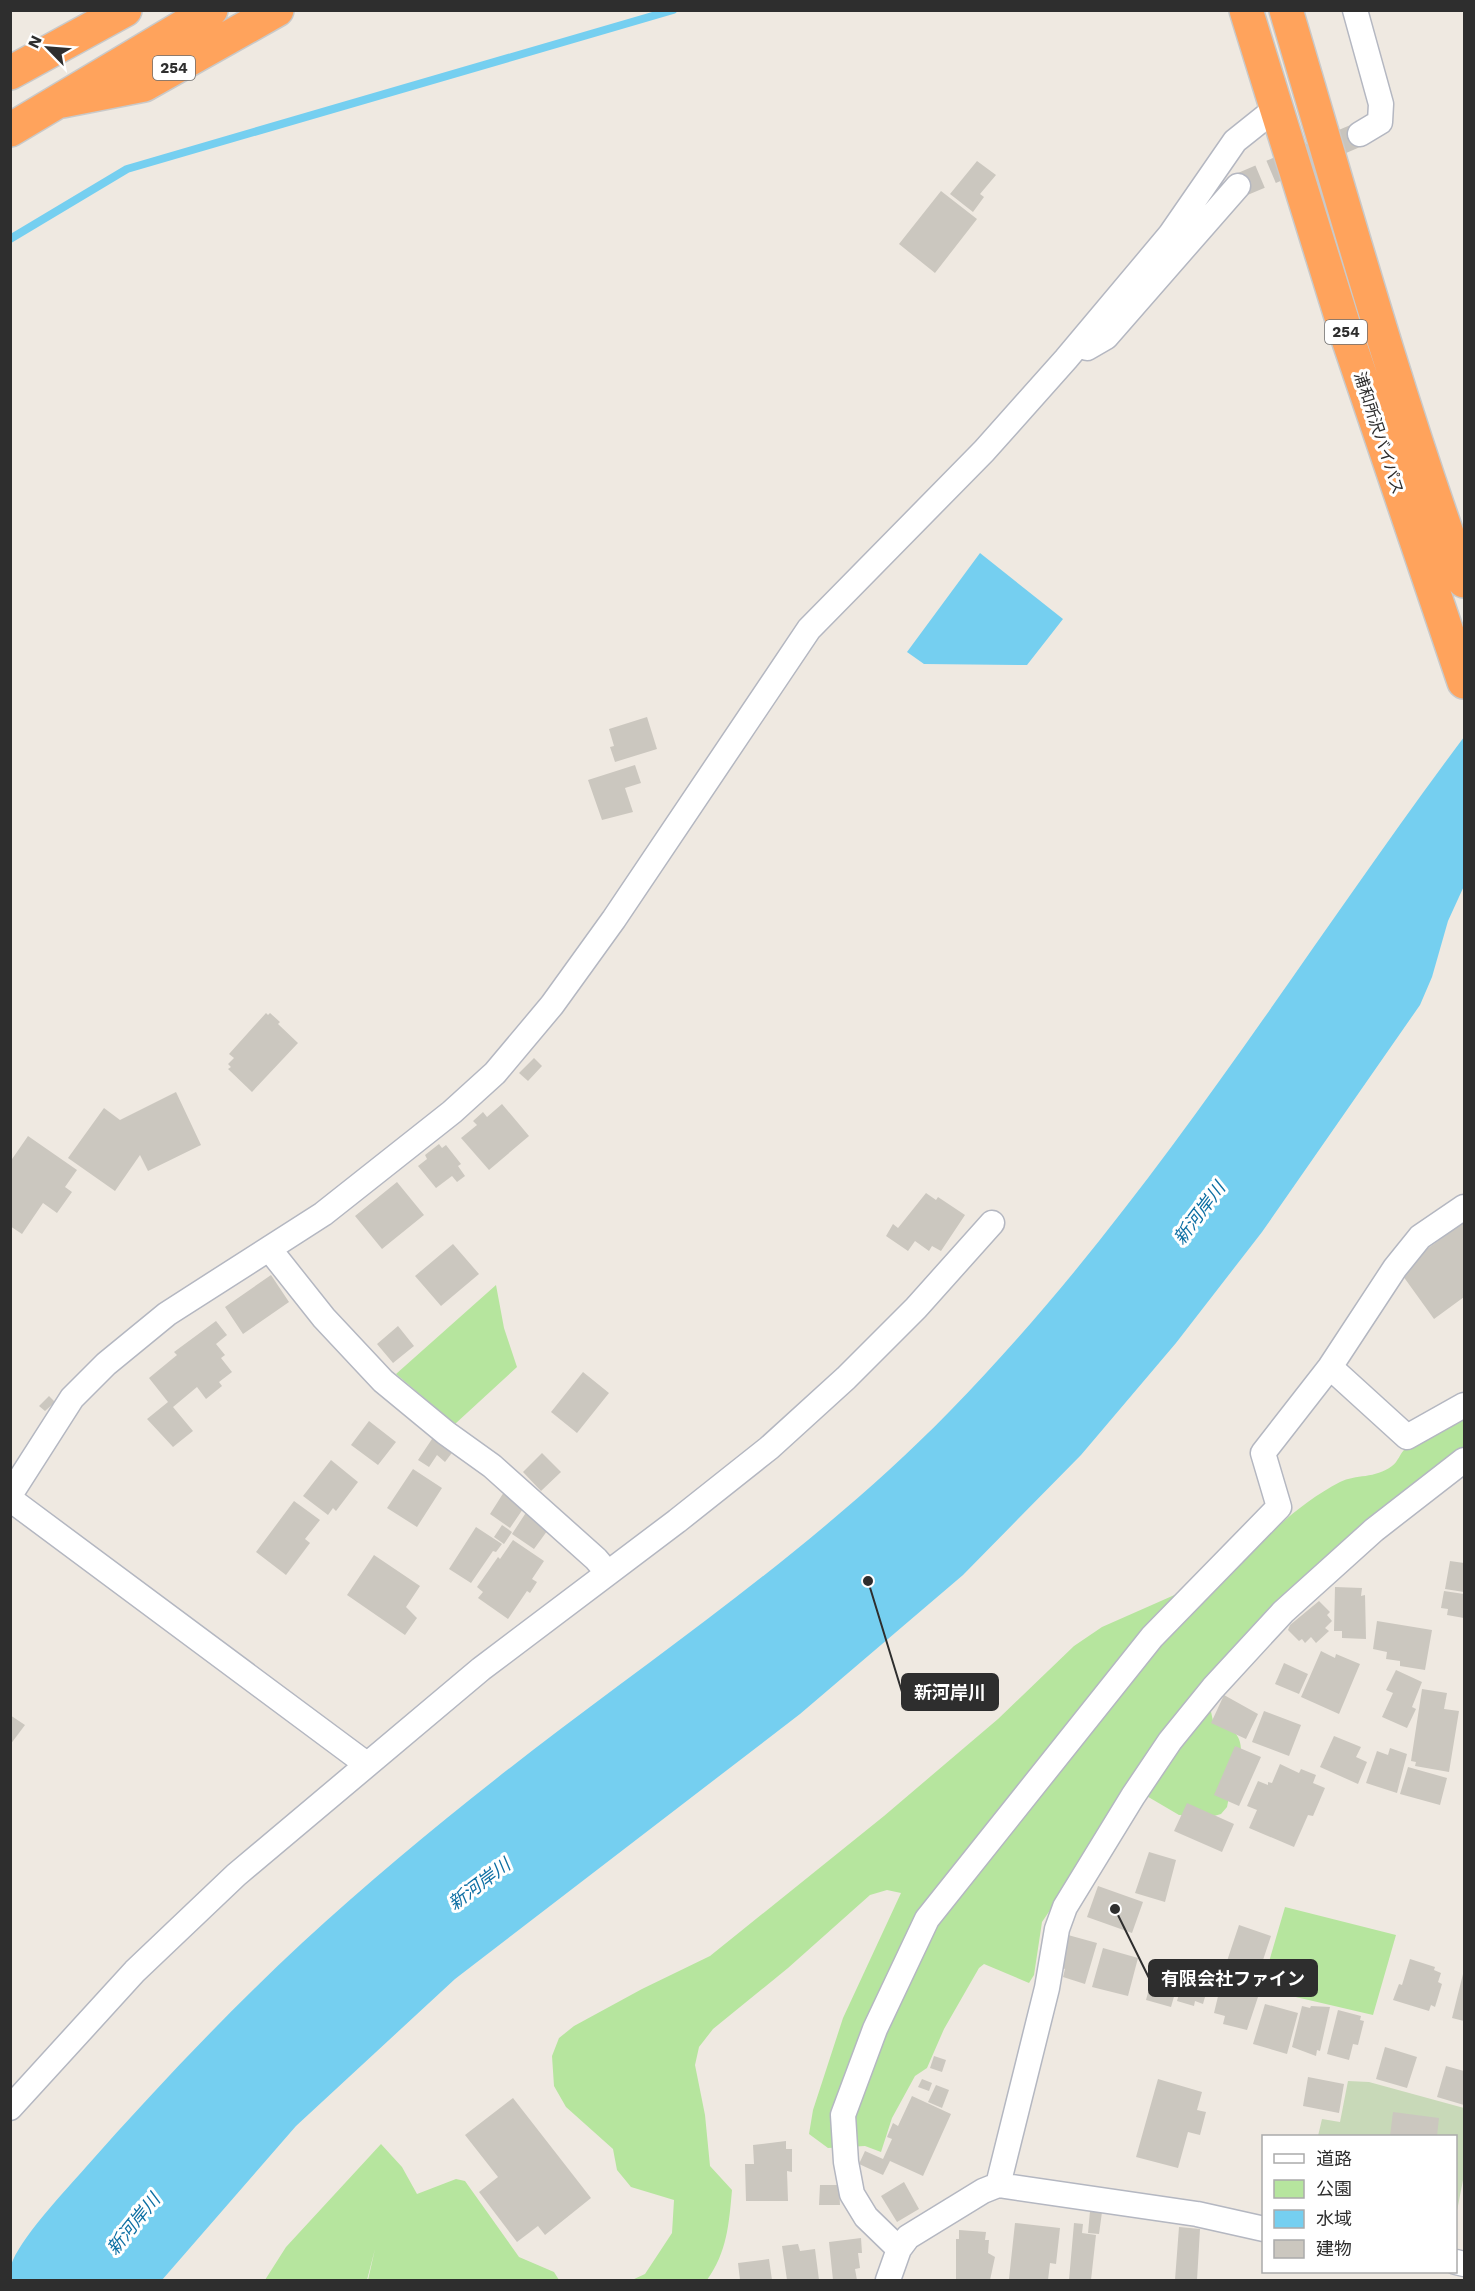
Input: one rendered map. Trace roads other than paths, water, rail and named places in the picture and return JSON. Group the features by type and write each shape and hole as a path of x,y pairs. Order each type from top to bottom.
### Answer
{"highway":[{"path":"10,67 99,10"},
{"path":"10,73 125,10"},
{"name":"254","path":"10,129 62,101 211,10"},
{"name":"254","path":"62,101 144,85 277,10"},
{"name":"浦和所沢バイパス","path":"1246,10 1343,325 1464,682"},
{"name":"浦和所沢バイパス","path":"1286,10 1388,356 1464,581"}],"street":[{"path":"1354,10 1381,104 1380,122 1360,134"},
{"path":"366,1763 10,1497 72,1398 87,1380 167,1314 323,1214 452,1112 495,1073 523,1042 614,919 809,629 856,578 927,511 1066,359 1170,235 1235,141 1275,109"},
{"path":"1066,359 1106,337 1238,186"},
{"path":"899,2249 866,2217 852,2194 846,2162 843,2115 875,2029 927,1919 1152,1637 1279,1507 1263,1454 1330,1367 1395,1268 1420,1237 1464,1207"},
{"path":"10,2108 92,2016 168,1939 236,1875 366,1763 481,1669 769,1448 846,1378 916,1308 992,1223"},
{"path":"270,1250 324,1318 383,1381 446,1433 492,1466 596,1558 607,1572"},
{"path":"1330,1367 1407,1437 1464,1405"},
{"path":"998,2185 1065,1907 1133,1796 1178,1732 1283,1612 1374,1530 1464,1460"},
{"path":"888,2280 899,2249 908,2237 983,2191 998,2185 1197,2214 1262,2229"}],"water":[{"path":"980,553 1063,619 1027,665 924,664 907,652"},
{"path":"1464,737 1464,886 1448,921 1432,977 1420,1005 1262,1232 1176,1343 1081,1455 963,1575 800,1714 455,1979 296,2126 162,2280 11,2280 11,2265 19,2249 57,2200 191,2052 302,1943 474,1796 695,1629 800,1546 902,1458 950,1411 1022,1333 1155,1169"}],"waterway":[{"path":"10,239 127,169 673,10"}],"tunnel":[{"path":"1238,186 1360,134"}],"place":[{"name":"新河岸川","path":"868,1581"},
{"name":"有限会社ファイン","path":"1115,1909"}]}
